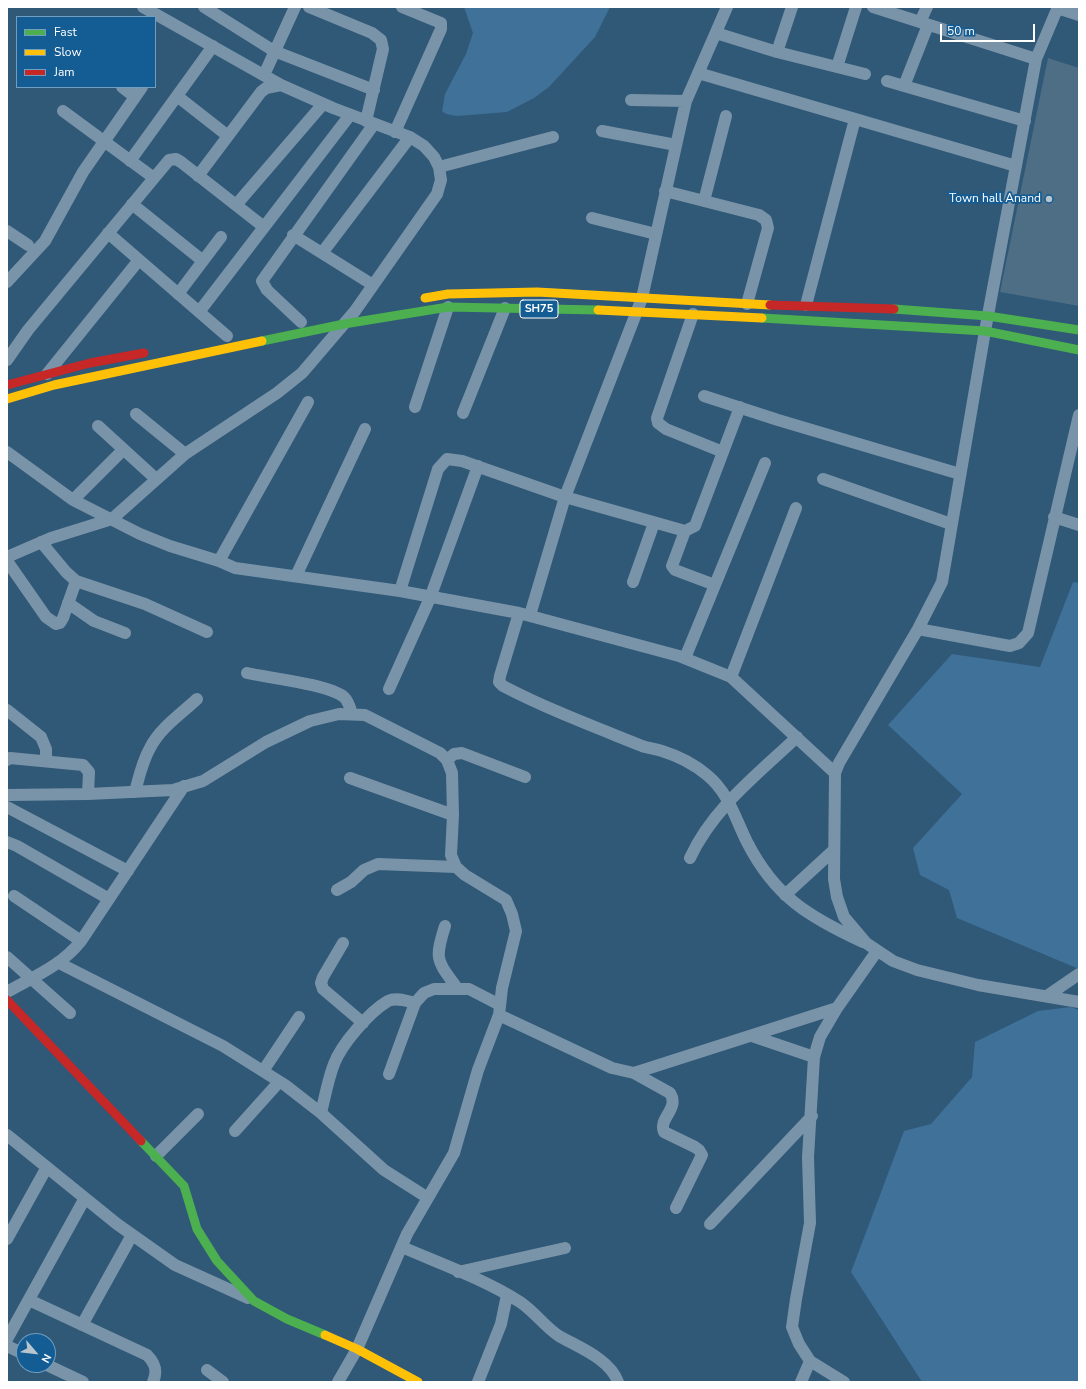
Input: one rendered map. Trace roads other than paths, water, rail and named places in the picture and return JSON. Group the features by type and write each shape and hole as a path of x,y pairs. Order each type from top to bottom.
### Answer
{"main road":[{"name":"SH75","path":"417,300 448,294 537,292 642,298 694,299 747,304 806,305 988,316 1079,330"},
{"name":"SH75","path":"7,399 54,385 342,319 448,307 637,311 985,331 1079,350"},
{"path":"355,311 371,308"},
{"path":"286,325 305,321"},
{"path":"7,386 47,374 150,351"},
{"path":"7,1000 184,1186 197,1229 218,1261 254,1300 287,1318 357,1349 408,1375 418,1382"}],"street":[{"path":"7,557 42,542 112,519 185,454 277,393 302,373 342,319 355,311 437,194 441,180 439,167 434,157 424,146 410,138 323,104 281,85 143,7"},
{"path":"204,7 274,52 374,90"},
{"path":"264,75 295,7"},
{"path":"305,321 267,290 262,281 370,123 374,90 383,49 381,40 372,33 309,7"},
{"path":"395,132 441,29 441,23 402,7"},
{"path":"727,7 686,101 642,298 565,497 525,614 500,676 499,682 503,686 644,747 682,758 707,775 729,801 746,841 760,864 785,895 800,909 818,920 866,943 894,961 917,970 978,985 1079,1002"},
{"path":"777,52 792,7"},
{"path":"837,68 856,7"},
{"path":"873,7 1036,59"},
{"path":"904,86 924,23 927,7"},
{"path":"866,943 844,917 837,897 834,879 835,773 839,763 918,629 942,582 985,331 1036,59 1057,8 1079,15"},
{"path":"716,33 777,52 865,74"},
{"path":"130,161 213,46"},
{"path":"698,73 1016,166"},
{"path":"887,81 1025,121"},
{"path":"198,176 261,92 266,88 281,85"},
{"path":"7,282 45,241 82,172 139,92 125,88"},
{"path":"177,96 228,136"},
{"path":"631,100 686,101"},
{"path":"236,205 323,104"},
{"path":"63,112 154,178"},
{"path":"199,312 350,115"},
{"path":"704,201 726,116"},
{"path":"806,305 855,119"},
{"path":"602,131 676,145"},
{"path":"439,167 553,137"},
{"path":"322,253 410,138"},
{"path":"7,360 28,330 169,160 176,159 264,227"},
{"path":"665,191 759,216 766,220 768,228 747,304"},
{"path":"132,204 203,261"},
{"path":"592,218 656,234"},
{"path":"7,231 28,245"},
{"path":"108,233 227,336"},
{"path":"293,235 373,285"},
{"path":"178,294 220,237"},
{"path":"47,374 139,260"},
{"path":"415,407 448,307"},
{"path":"463,413 505,308"},
{"path":"693,314 657,418 658,423 666,429 723,452"},
{"path":"704,396 778,420 960,474"},
{"path":"219,561 308,402"},
{"path":"715,585 675,570 672,566 686,531 695,526 740,407"},
{"path":"136,414 185,454"},
{"path":"918,629 1010,646 1019,643 1028,633 1054,517 1078,421"},
{"path":"98,426 156,479"},
{"path":"296,576 365,429"},
{"path":"74,500 123,450"},
{"path":"7,452 74,500 140,534 170,546 219,561 234,568 400,591 430,598 525,614 685,658 731,677 835,773"},
{"path":"400,591 438,469 447,459 454,459 478,466 565,497 686,531"},
{"path":"685,658 765,463"},
{"path":"389,690 430,598 478,466"},
{"path":"823,478 951,524"},
{"path":"731,677 796,508"},
{"path":"1054,517 1079,525"},
{"path":"633,582 654,523"},
{"path":"42,542 66,572 76,581 145,604 208,632"},
{"path":"7,561 51,622 60,623 76,581"},
{"path":"68,604 94,620 125,633"},
{"path":"247,673 329,690 343,696 348,702 352,714"},
{"path":"135,792 142,767 150,747 159,734 197,699"},
{"path":"7,710 41,738 45,744 46,760"},
{"path":"7,795 88,794 173,790 203,781 266,742 310,721 339,714 365,716 375,720 440,753 447,760 452,773 453,815 451,855 456,867 465,875 506,900 512,914 516,931 502,988 500,1010 478,1070 454,1153 402,1247 357,1349 338,1382"},
{"path":"690,858 699,839 729,801 797,738"},
{"path":"447,760 454,754 462,753 525,777"},
{"path":"8,757 76,763 87,768 88,794"},
{"path":"350,778 453,815"},
{"path":"7,992 59,963 70,955 82,941 184,786"},
{"path":"7,807 128,871"},
{"path":"7,842 17,846 109,899"},
{"path":"785,895 834,850"},
{"path":"337,890 351,882 364,870 378,864 456,867"},
{"path":"14,896 82,941"},
{"path":"445,926 438,948 439,963 457,988"},
{"path":"343,943 321,983 323,989 363,1023"},
{"path":"844,1382 810,1361 799,1344 792,1327 810,1224 808,1157 812,1116 814,1057 820,1038 837,1008 877,951"},
{"path":"7,957 70,1013"},
{"path":"59,963 223,1046 263,1071 321,1112 384,1170 428,1198"},
{"path":"1047,996 1079,974"},
{"path":"389,1074 415,1003 424,993 434,989 469,989 500,1010 612,1068 634,1073 670,1093 674,1099 673,1105 663,1124 664,1132 695,1147 699,1150 702,1156 676,1208"},
{"path":"321,1112 333,1065 338,1054 348,1040 363,1023 388,1001 401,1000 415,1003"},
{"path":"634,1073 837,1008"},
{"path":"263,1071 299,1017"},
{"path":"752,1036 814,1057"},
{"path":"235,1131 279,1082"},
{"path":"156,1156 198,1114"},
{"path":"710,1224 812,1116"},
{"path":"7,1134 132,1235 175,1265 254,1300"},
{"path":"8,1235 47,1167"},
{"path":"7,1339 85,1198"},
{"path":"82,1325 132,1235"},
{"path":"402,1247 507,1295 540,1317 553,1331 586,1349 603,1363 618,1382"},
{"path":"458,1272 564,1248"},
{"path":"478,1382 501,1324 507,1295"},
{"path":"29,1300 147,1355 153,1362 156,1370 153,1382"},
{"path":"801,1382 810,1361"},
{"path":"56,1369 83,1382"},
{"path":"207,1370 223,1382"}],"water":[{"path":"464,7 610,7 595,37 549,87 534,98 507,112 457,116 446,114 442,111 445,94 466,54 473,33"},
{"path":"1073,582 1079,583 1079,969 957,918 949,890 920,875 913,848 962,794 888,725 952,654 1040,667"},
{"path":"1071,1007 1079,1010 1079,1382 922,1382 851,1272 904,1131 931,1124 972,1077 975,1042 1038,1011"}],"place":[{"name":"Town hall Anand","path":"1049,199"}]}
